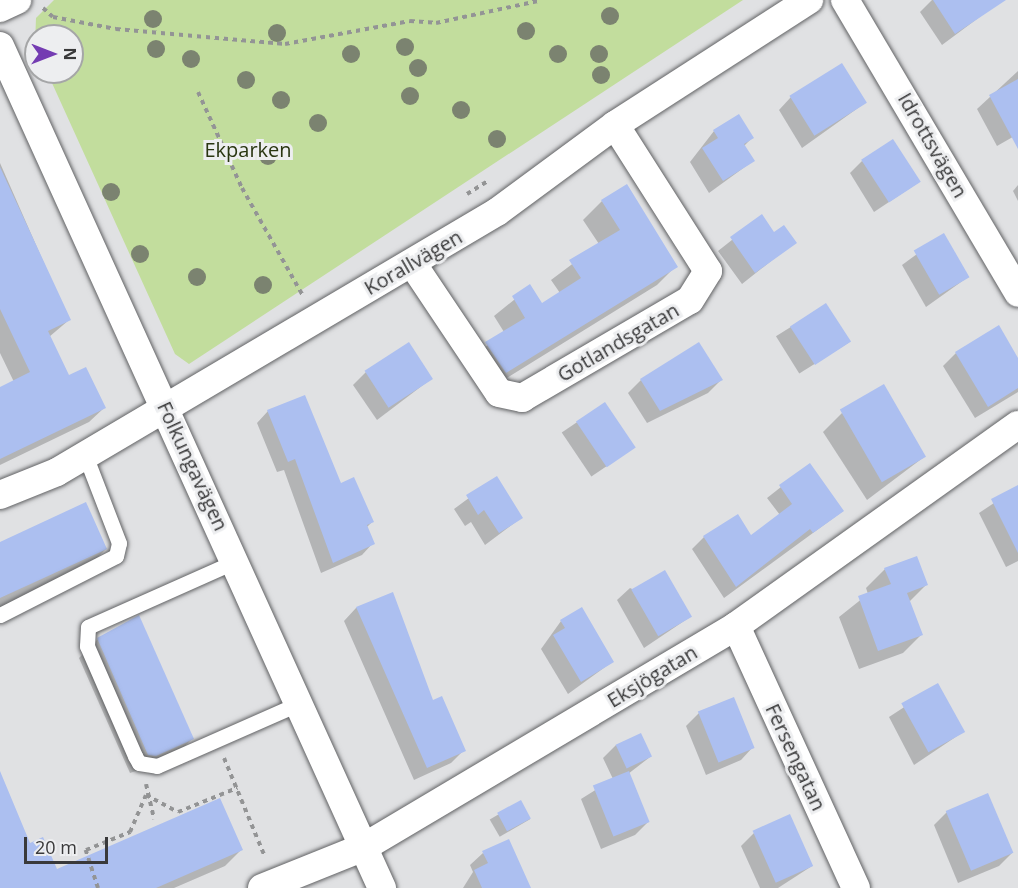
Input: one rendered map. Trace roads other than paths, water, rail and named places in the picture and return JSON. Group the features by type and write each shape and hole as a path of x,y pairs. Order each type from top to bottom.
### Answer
{"street":[{"name":"Korallvägen","path":"0,495 85,455 497,212 615,125 809,0"},
{"name":"Idrottsvägen","path":"845,0 1018,293"},
{"path":"0,8 28,3"},
{"name":"Folkungavägen","path":"1,55 166,406 382,888"},
{"name":"Gotlandsgatan","path":"412,263 498,393 522,398 690,300 708,271 615,125"},
{"name":"Eksjögatan","path":"269,885 364,847 736,626 1018,425"},
{"name":"Fersengatan","path":"736,626 856,888"}],"lane":[{"path":"0,615 116,556 119,543 85,455"},
{"path":"236,561 88,627 84,635 135,756 147,766 216,740 300,703"}],"park label":[{"name":"Ekparken","path":"248,149"}]}
